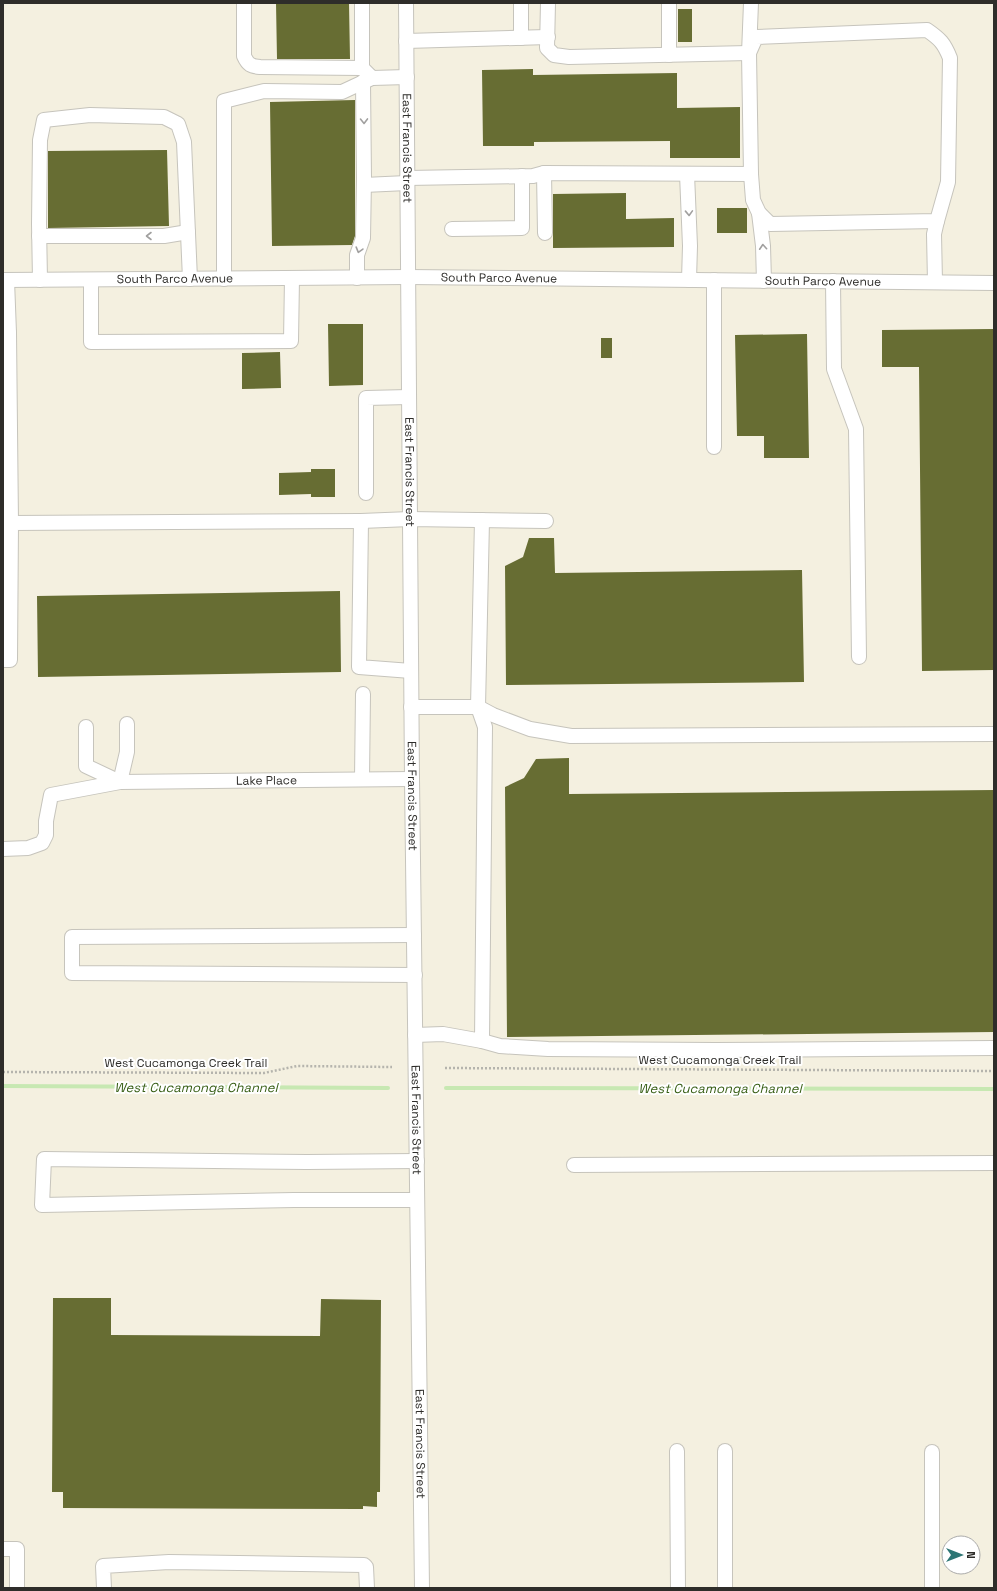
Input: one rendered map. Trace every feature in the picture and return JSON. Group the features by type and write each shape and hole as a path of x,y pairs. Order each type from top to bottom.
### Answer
{"street":[{"path":"244,3 244,56 251,66 260,68 366,76 407,77"},
{"path":"357,278 357,255 363,238 366,76 362,3"},
{"name":"East Francis Street","path":"406,3 411,707 422,1588"},
{"path":"521,3 521,38"},
{"path":"548,3 547,48 554,55 569,57 749,53"},
{"path":"668,3 669,55"},
{"path":"751,3 749,53 751,174 753,200 759,213 763,246 764,281"},
{"path":"749,53 756,37 927,30 944,44 950,58 948,182 934,234 935,282"},
{"path":"406,41 548,37"},
{"path":"224,279 224,101 264,91 342,92 366,76"},
{"path":"40,280 40,140 44,120 90,115 164,117 178,124 184,142 190,279"},
{"path":"364,185 407,181 533,176 544,173 751,174"},
{"path":"544,173 545,233"},
{"path":"687,174 690,246 689,280"},
{"path":"452,229 522,228 522,176"},
{"path":"759,213 770,224 937,221"},
{"path":"39,236 164,236 188,232"},
{"name":"South Parco Avenue","path":"5,280 408,277 994,283"},
{"path":"90,280 91,342 291,341 292,278"},
{"path":"3,660 10,660 11,523 5,280"},
{"path":"714,280 714,447"},
{"path":"833,281 834,370 856,430 860,657"},
{"path":"366,493 366,398 409,397"},
{"path":"11,523 361,521 410,519 546,521"},
{"path":"482,520 478,707 485,727 482,1041"},
{"path":"361,521 359,666 411,670"},
{"path":"362,780 363,694"},
{"path":"411,707 478,707 530,729 571,736 994,734"},
{"path":"86,727 86,766 120,782 127,752 127,724"},
{"name":"Lake Place","path":"3,849 28,848 42,843 46,835 46,821 51,795 120,782 412,779"},
{"path":"414,936 72,937 72,973 414,975"},
{"path":"415,1035 443,1034 500,1046 548,1049 715,1050 994,1048"},
{"path":"417,1161 307,1162 44,1159 42,1205 294,1200 417,1200"},
{"path":"574,1164 994,1163"},
{"path":"677,1451 678,1588"},
{"path":"725,1451 725,1588"},
{"path":"932,1452 932,1588"},
{"path":"3,1549 17,1549 17,1588"},
{"path":"104,1588 103,1566 169,1562 364,1565 366,1567 367,1588"}],"path":[{"name":"West Cucamonga Creek Trail","path":"3,1072 264,1073 297,1066 392,1067"},
{"name":"West Cucamonga Creek Trail","path":"445,1068 994,1071"}],"shaded area":[{"path":"3,3 994,3 994,1588 3,1588"}],"building":[{"path":"276,3 349,3 350,59 277,59"},
{"path":"678,9 692,9 692,42 678,42"},
{"path":"533,69 533,75 677,73 677,108 740,107 740,158 670,158 670,141 534,142 534,146 483,146 482,70"},
{"path":"355,100 355,236 352,245 272,246 270,102"},
{"path":"167,150 169,226 48,228 48,151"},
{"path":"626,193 626,219 674,218 674,247 553,248 553,194"},
{"path":"717,208 747,208 747,233 717,233"},
{"path":"328,324 363,324 363,385 329,386"},
{"path":"994,329 994,670 922,671 919,367 882,367 882,330"},
{"path":"807,334 809,458 764,458 764,436 737,436 735,335"},
{"path":"601,338 612,338 612,358 601,358"},
{"path":"280,352 281,388 242,389 242,353"},
{"path":"311,469 335,469 335,497 311,497 311,494 279,495 279,473 311,472"},
{"path":"529,538 554,538 555,573 802,570 804,682 506,685 505,566 523,557"},
{"path":"340,591 341,672 38,677 37,596"},
{"path":"569,758 569,794 994,790 994,1032 507,1037 505,787 524,778 536,759"},
{"path":"53,1298 111,1298 111,1335 320,1336 321,1299 381,1300 380,1492 377,1492 377,1507 363,1506 363,1509 63,1508 63,1492 52,1492"}],"waterway":[{"name":"West Cucamonga Channel","path":"3,1086 388,1088"},
{"name":"West Cucamonga Channel","path":"446,1088 994,1089"}]}
